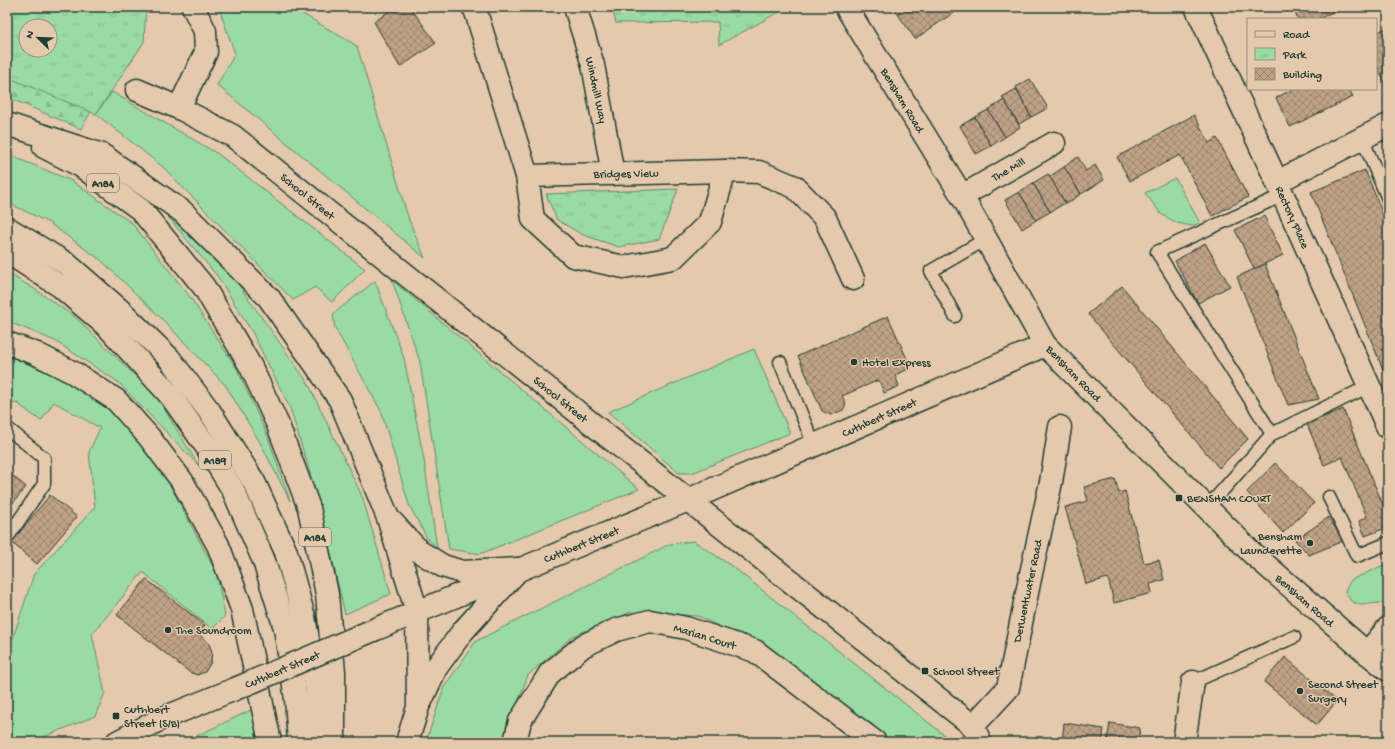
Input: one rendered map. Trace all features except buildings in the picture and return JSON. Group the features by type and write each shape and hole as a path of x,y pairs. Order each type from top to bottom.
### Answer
{"main road":[{"path":"179,108 206,52 205,31 193,7"},
{"path":"472,7 475,9 527,176 534,219 573,256 624,267 673,258 710,222 725,171"},
{"name":"Windmill Way","path":"575,7 593,65 613,174"},
{"name":"Bensham Road","path":"846,7 962,196 1045,345 1252,553 1388,670"},
{"name":"Rectory Place","path":"1196,7 1280,188 1388,428"},
{"name":"School Street","path":"137,90 179,108 233,136 688,500 977,734"},
{"path":"7,124 102,155 183,212 269,298 340,400 388,518 417,612 418,707"},
{"path":"1280,188 1362,138 1386,126"},
{"name":"A184","path":"7,127 81,166 141,210 204,287 251,367 278,425 310,508 326,594 334,672 334,742"},
{"name":"The Mill","path":"962,196 1054,143"},
{"name":"Bridges View","path":"527,176 725,171 759,172 795,187 825,218 853,280"},
{"name":"A189","path":"7,228 67,264 121,312 169,358 210,412 254,482 286,552 304,618 317,691 319,742"},
{"name":"A189","path":"7,252 60,286 109,328 170,396 206,446 229,484 264,561 285,628 296,699 299,742"},
{"path":"7,343 37,354 74,373 116,400 149,437 182,480 218,545 242,609 270,742"},
{"name":"Cuthbert Street","path":"117,742 161,719 688,500 1045,345"},
{"name":"Derwentwater Road","path":"977,734 1008,688 1028,583 1051,482 1060,427"},
{"path":"388,518 420,552 443,566 462,572 519,569"},
{"path":"407,742 418,707 436,668 463,631 519,569"},
{"name":"Marian Court","path":"514,742 520,721 550,673 583,646 616,630 650,621 686,628 755,652 875,742"},
{"path":"1367,653 1388,628"},
{"path":"1184,742 1193,682"}],"lane":[{"path":"1362,138 1388,199"},
{"path":"1272,434 1157,252 1280,188"},
{"path":"955,316 931,271 986,239"},
{"path":"780,362 814,445"},
{"path":"1207,508 1272,434 1369,386"},
{"path":"7,428 44,458 44,484 7,538"},
{"path":"1329,497 1357,556 1388,543"},
{"path":"1193,682 1294,637"}],"green space":[{"path":"7,7 146,7 144,42 96,114 7,77"},
{"path":"249,7 291,7 357,46 409,220 425,258 217,85 235,54 220,11"},
{"path":"612,7 788,7 719,45 718,22 616,23"},
{"path":"7,45 18,51 18,58 32,58 101,94 81,129 7,97"},
{"path":"112,92 218,154 365,269 332,302 315,287 293,300 163,167 96,114"},
{"path":"7,154 72,181 132,223 190,297 237,369 268,437 290,501 262,446 226,386 162,319 102,261 49,223 7,202"},
{"path":"1175,178 1200,223 1191,226 1177,223 1161,214 1145,193"},
{"path":"678,189 659,239 619,247 583,235 557,220 546,194"},
{"path":"163,211 236,281 308,383 362,496 391,594 345,614 318,499 290,408 252,332 218,277"},
{"path":"7,273 33,288 75,317 157,397 199,466 118,382 55,341 7,322"},
{"path":"392,280 639,489 480,554 449,549 420,362"},
{"path":"375,281 404,358 424,460 437,548 427,538 409,505 381,411 335,328 333,314"},
{"path":"754,349 790,433 692,473 679,473 608,412"},
{"path":"7,355 53,375 111,407 164,474 217,574 225,616 212,629 143,572 92,634 105,693 95,716 31,742 7,742 7,656 34,574 95,507 89,452 100,428 54,402 41,421 17,403 7,404"},
{"path":"694,541 733,567 953,742 889,742 756,644 698,616 631,612 573,636 528,675 503,742 426,742 444,687 476,641 670,544"},
{"path":"1388,563 1388,602 1360,605 1351,601 1345,591 1351,580"},
{"path":"253,709 257,742 184,742"}],"place":[{"name":"Hotel Express","path":"854,362"},
{"name":"BENSHAM COURT","path":"1179,498"},
{"name":"Bensham Launderette","path":"1310,543"},
{"name":"The Soundroom","path":"168,630"},
{"name":"School Street","path":"925,671"},
{"name":"Second Street Surgery","path":"1300,691"},
{"name":"Cuthbert Street (S/B)","path":"116,716"}]}
